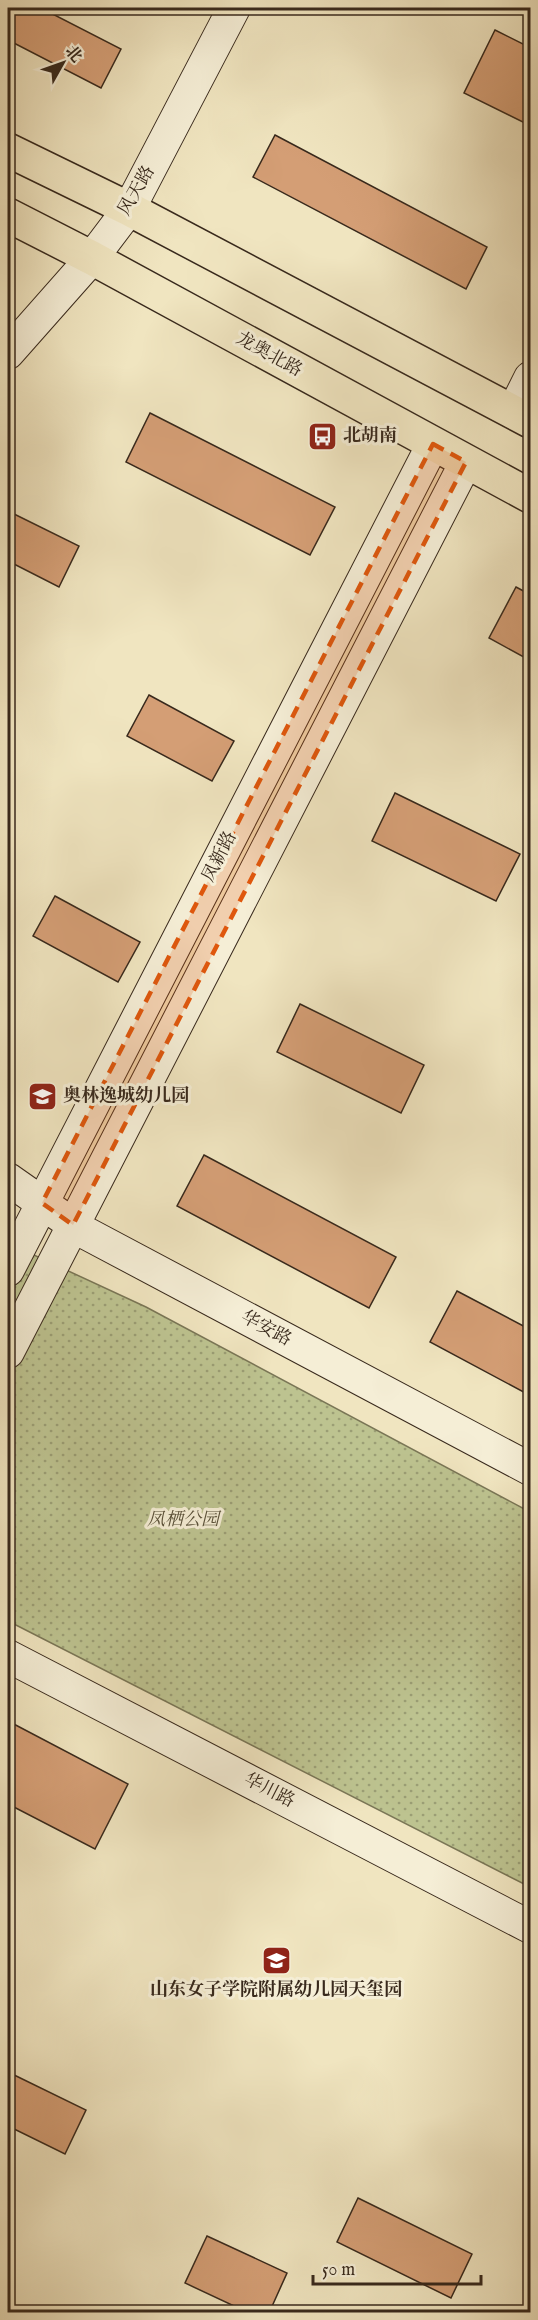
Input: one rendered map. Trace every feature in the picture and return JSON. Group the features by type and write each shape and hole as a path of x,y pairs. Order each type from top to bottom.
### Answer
{"main road":[{"name":"风天路","path":"8,353 92,258 129,209 234,8"},
{"path":"8,150 129,209 522,417 531,378"},
{"name":"龙奥北路","path":"8,215 92,258 531,496"},
{"name":"凤新路","path":"8,1270 433,444"},
{"path":"8,1352 466,462"},
{"name":"华安路","path":"8,1179 73,1225 531,1469"},
{"name":"华川路","path":"8,1656 531,1927"}],"highlighted area":[{"path":"433,444 466,462 73,1225 42,1203"}],"green space":[{"name":"凤栖公园","path":"8,1243 146,1307 530,1512 530,1887 8,1621"}],"building":[{"path":"8,8 41,8 121,49 101,88 8,40"},
{"path":"495,30 531,48 531,126 464,93"},
{"path":"275,135 487,247 466,289 253,177"},
{"path":"150,413 335,507 310,555 126,462"},
{"path":"8,511 79,546 59,587 8,561"},
{"path":"516,587 531,595 531,661 489,638"},
{"path":"149,695 234,741 212,781 127,736"},
{"path":"395,793 520,854 496,901 372,841"},
{"path":"55,896 140,942 118,982 33,936"},
{"path":"300,1004 424,1065 401,1113 277,1052"},
{"path":"204,1155 396,1257 369,1308 177,1206"},
{"path":"457,1291 531,1330 531,1396 430,1342"},
{"path":"8,1721 128,1784 95,1849 8,1804"},
{"path":"8,2072 86,2110 65,2154 8,2126"},
{"path":"358,2198 472,2254 451,2298 337,2242"},
{"path":"207,2236 287,2273 269,2313 249,2313 185,2283"}],"place":[{"name":"北胡南","path":"322,436"},
{"name":"奥林逸城幼儿园","path":"42,1096"},
{"name":"山东女子学院附属幼儿园天玺园","path":"276,1961"}]}
